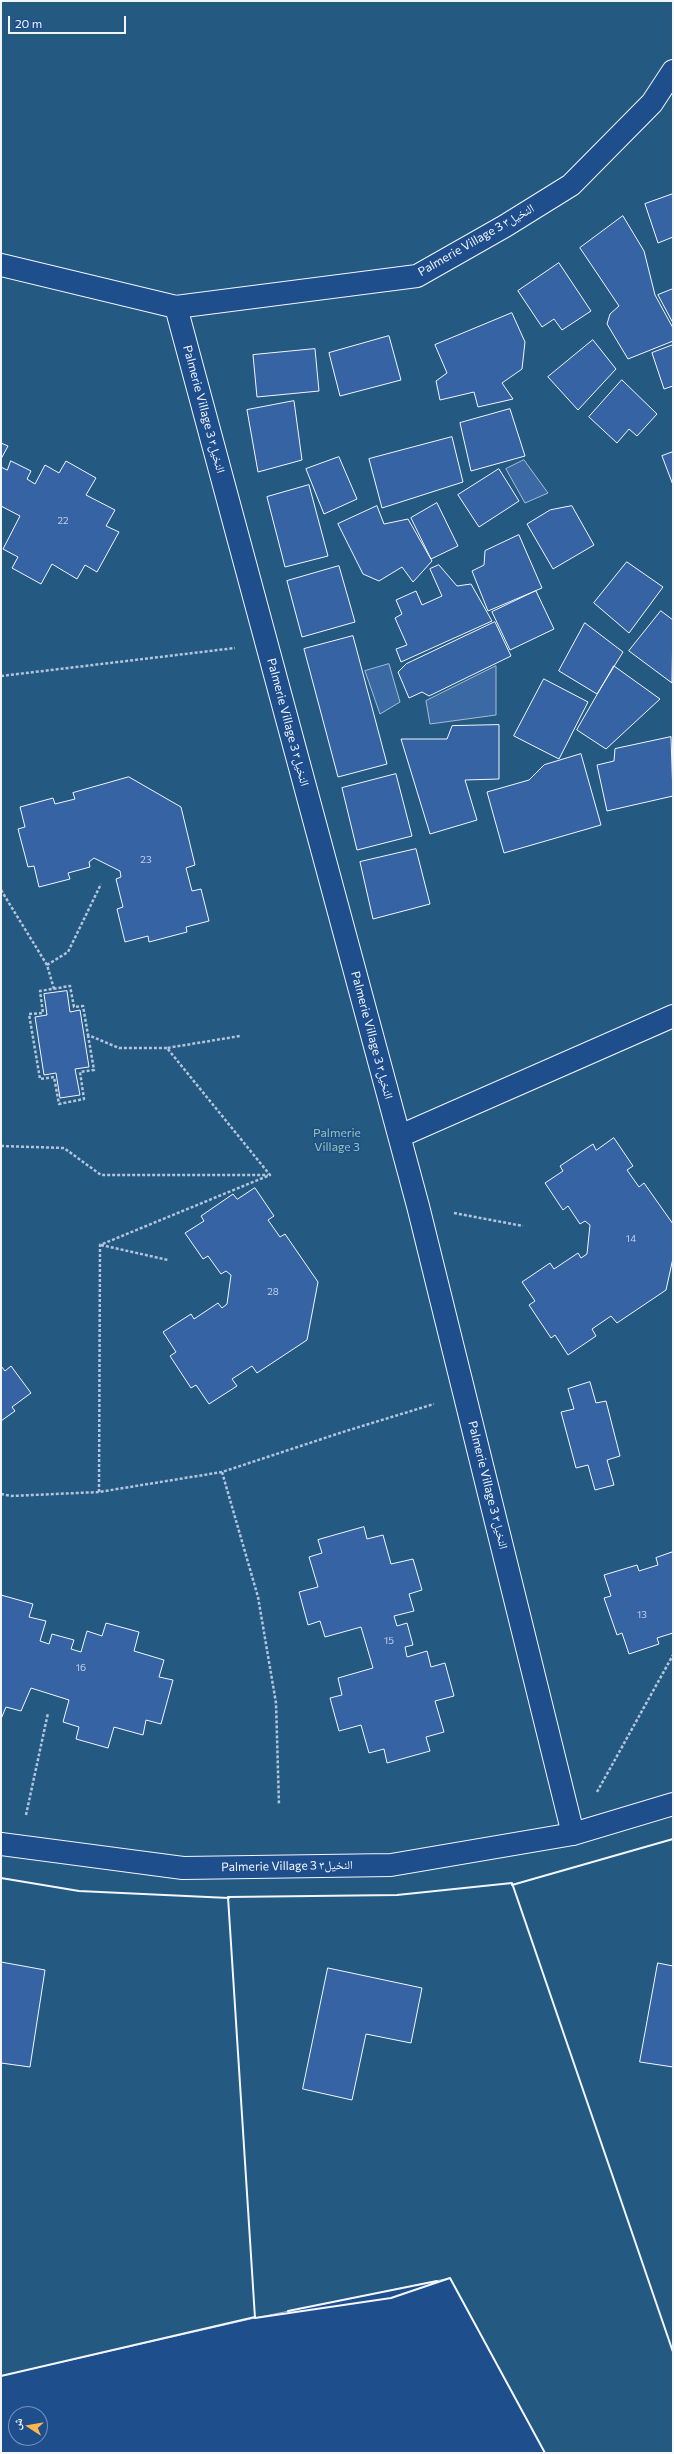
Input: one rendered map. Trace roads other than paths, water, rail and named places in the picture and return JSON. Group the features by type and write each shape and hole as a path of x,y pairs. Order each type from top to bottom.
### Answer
{"street":[{"name":"Palmerie Village 3 النخيل٣","path":"1,265 176,307 417,276 505,226 571,185 652,103 673,71"},
{"name":"Palmerie Village 3 النخيل٣","path":"176,307 400,1136 466,1395 573,1834"},
{"path":"400,1136 673,1016"},
{"name":"Palmerie Village 3 النخيل٣","path":"10,1846 183,1868 391,1865 573,1834 673,1804"}],"park label":[{"name":"Palmerie Village 3","path":"337,1140"}]}
